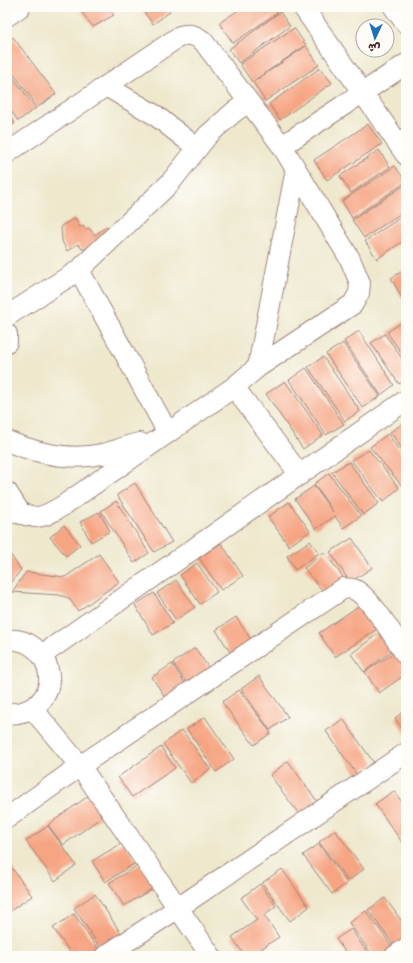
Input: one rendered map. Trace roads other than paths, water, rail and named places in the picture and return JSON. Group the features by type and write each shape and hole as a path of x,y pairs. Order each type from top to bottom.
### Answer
{"main road":[{"path":"395,7 406,22"}],"street":[{"path":"7,16 20,7"},
{"path":"303,7 363,91 406,155"},
{"path":"7,153 180,36 192,34 203,41 282,146 350,258 360,283 354,304 258,367 234,387 61,507 46,515 37,517 14,513 7,492"},
{"path":"282,146 406,64"},
{"path":"106,86 155,115 197,148"},
{"path":"7,316 79,270 170,183 197,148 221,123 248,102"},
{"path":"258,367 296,169"},
{"path":"79,270 168,433"},
{"path":"7,334 7,342"},
{"path":"234,387 300,475"},
{"path":"42,655 406,400"},
{"path":"7,442 44,453 77,457 103,454 140,443 143,443 147,448"},
{"path":"7,818 80,766 344,588 354,589 372,605 406,655"},
{"path":"7,640 18,640 36,648 48,666 49,678 47,690 41,700 32,708 21,713 7,713"},
{"path":"32,708 80,766 211,956"},
{"path":"105,956 406,753"},
{"path":"395,956 406,948"}]}
